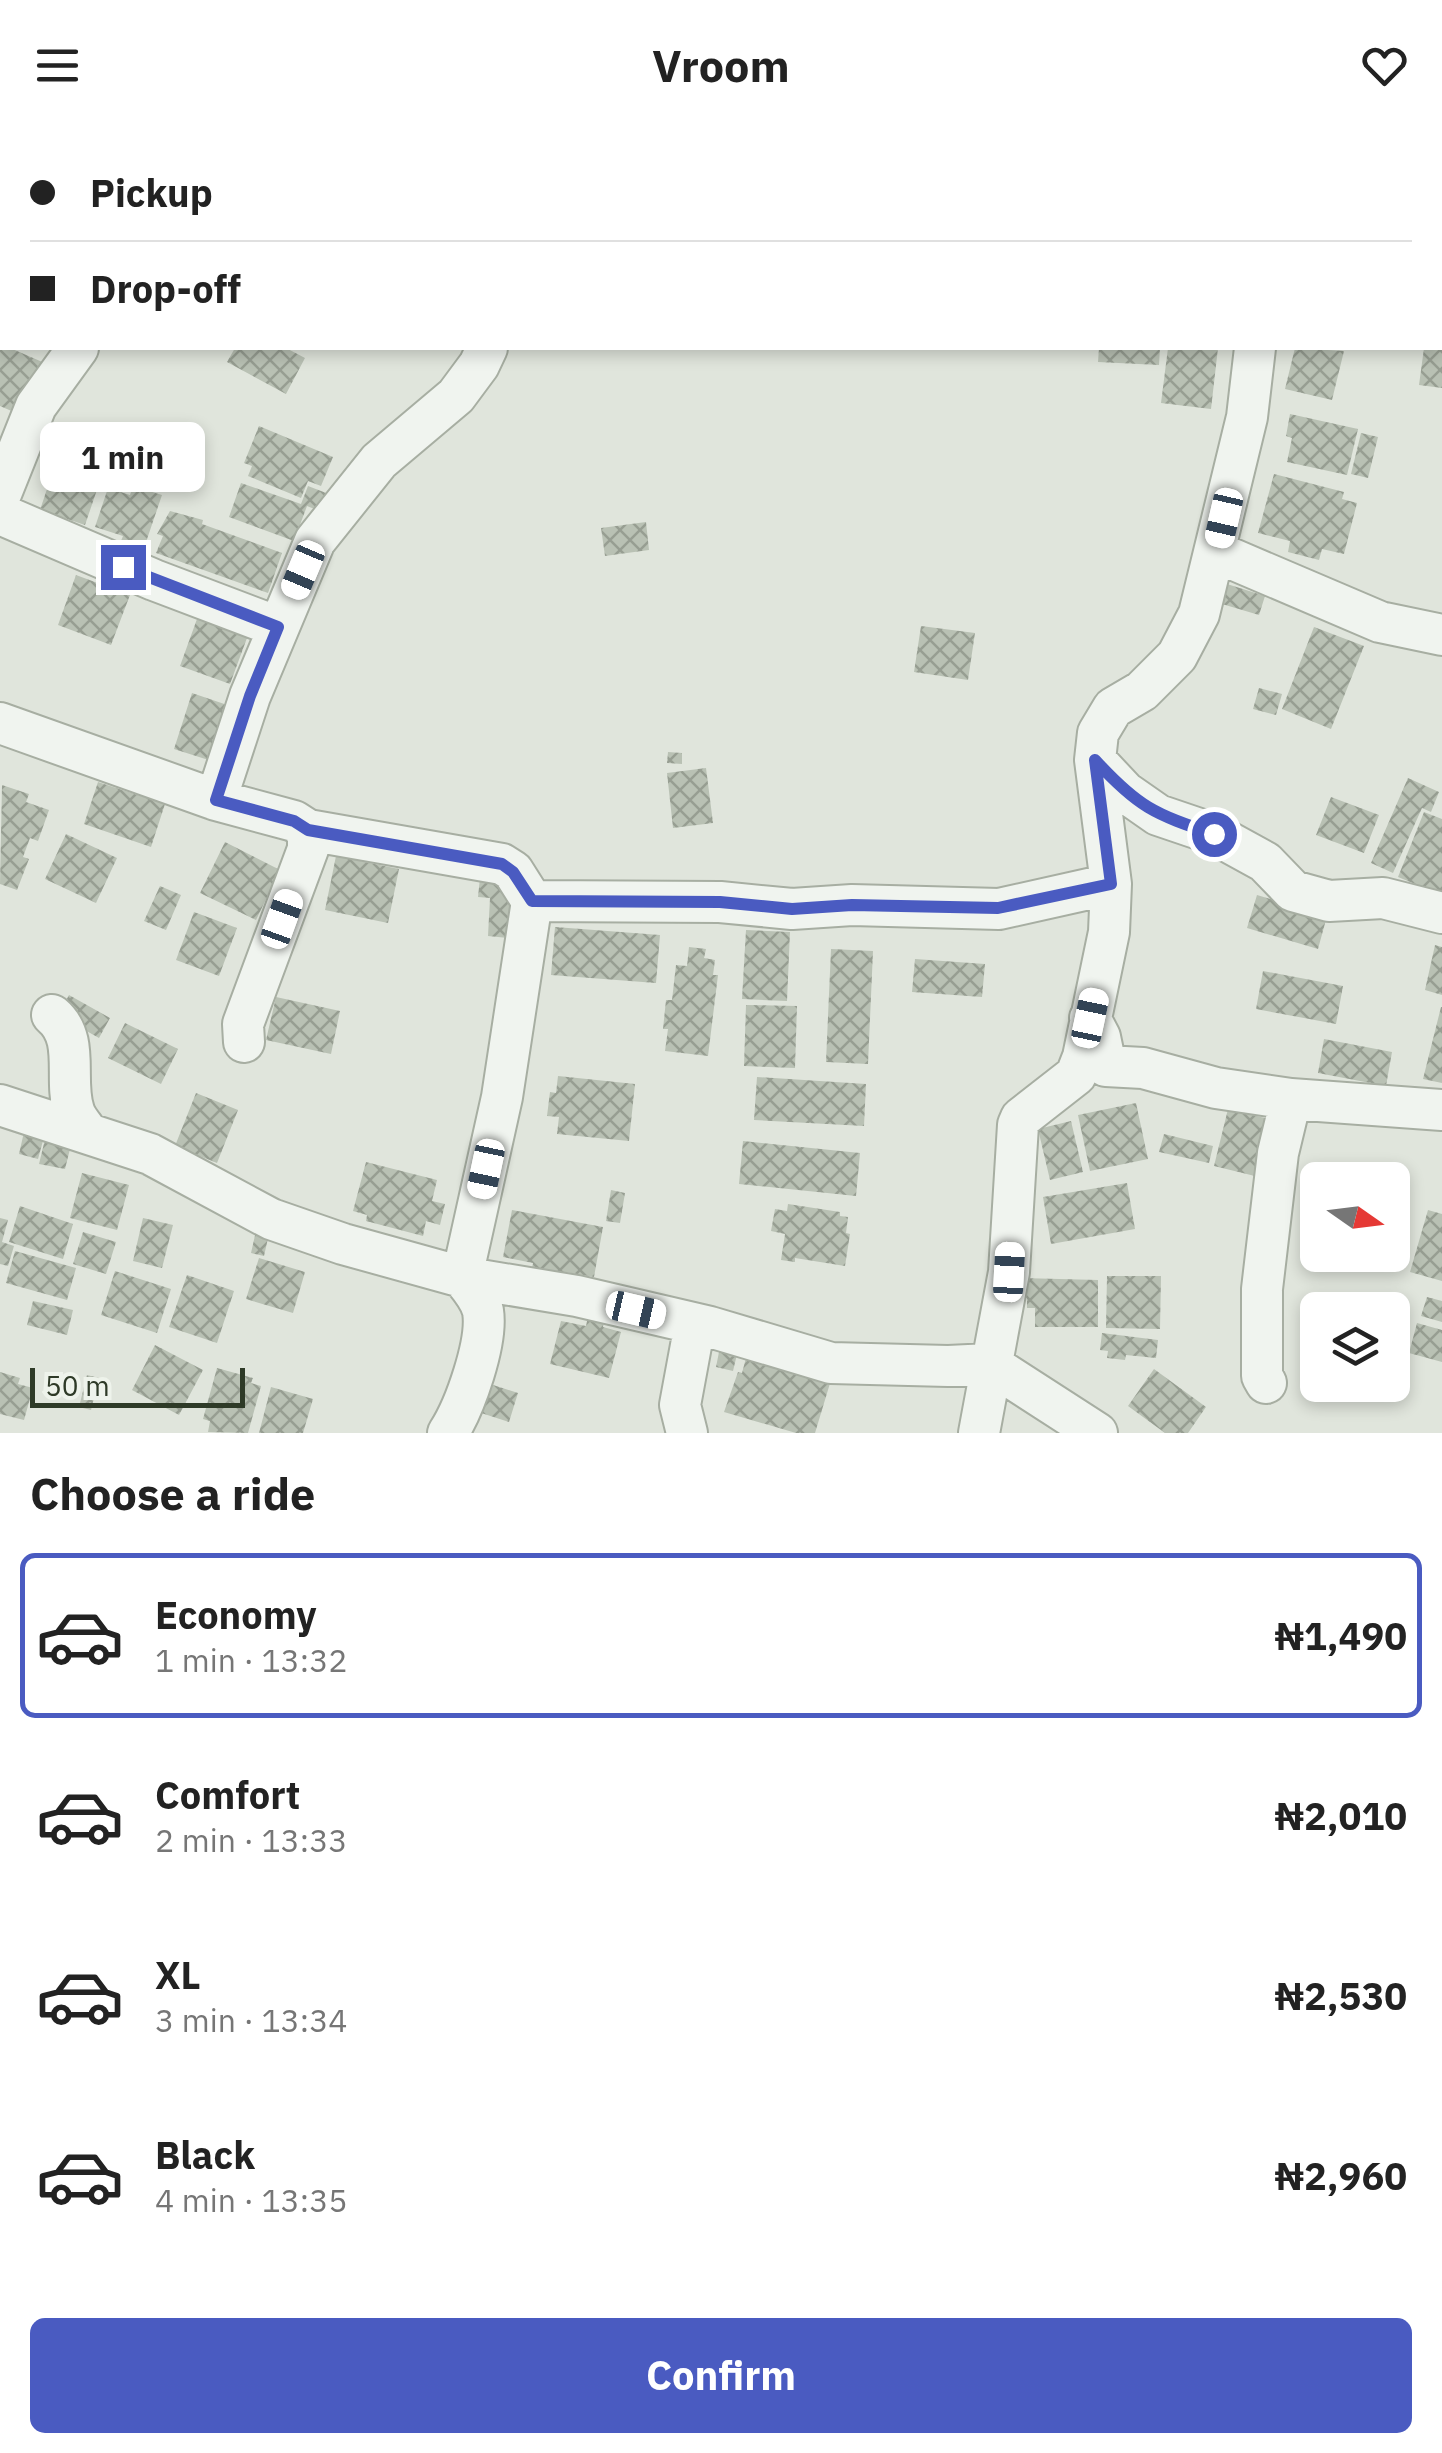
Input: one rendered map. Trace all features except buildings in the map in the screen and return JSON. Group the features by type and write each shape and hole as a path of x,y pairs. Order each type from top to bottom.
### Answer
{"street":[{"path":"0,496 36,406 77,350"},
{"path":"216,800 250,696 315,541 379,461 456,396 486,350"},
{"path":"979,1433 1009,1272 1018,1126 1022,1118 1076,1075 1109,932 1111,884 1095,760 1098,733 1113,708 1142,691 1176,656 1200,614 1247,417 1255,350"},
{"path":"0,514 154,580 278,627"},
{"path":"1216,552 1380,622 1442,635"},
{"path":"0,723 216,800 294,821 308,830 502,864 513,872 532,901 502,1097 462,1277"},
{"path":"1095,760 1125,792 1158,815 1214,834 1265,862 1293,891 1329,901 1383,898 1442,914"},
{"path":"244,1042 242,1024 308,849 308,830"},
{"path":"532,901 720,902 792,909 852,905 998,908 1111,884"},
{"path":"52,1015 62,1024 70,1052 74,1110 87,1132"},
{"path":"1090,1018 1100,1037 1106,1066 1143,1068 1216,1088 1291,1099 1442,1110"},
{"path":"1266,1383 1262,1376 1262,1289 1278,1154 1291,1099"},
{"path":"1,1110 87,1132 150,1154 271,1218 342,1244 462,1277 577,1296 695,1324 831,1363 990,1364 1097,1433"},
{"path":"448,1433 462,1412 481,1340 483,1312 476,1294 462,1277"},
{"path":"686,1433 680,1405 695,1324"}],"route":[{"path":"123,567 278,627 250,696 216,800 294,821 308,830 502,864 513,872 532,901 720,902 792,909 852,905 998,908 1111,884 1095,760 1125,792 1158,815 1214,834"}]}
